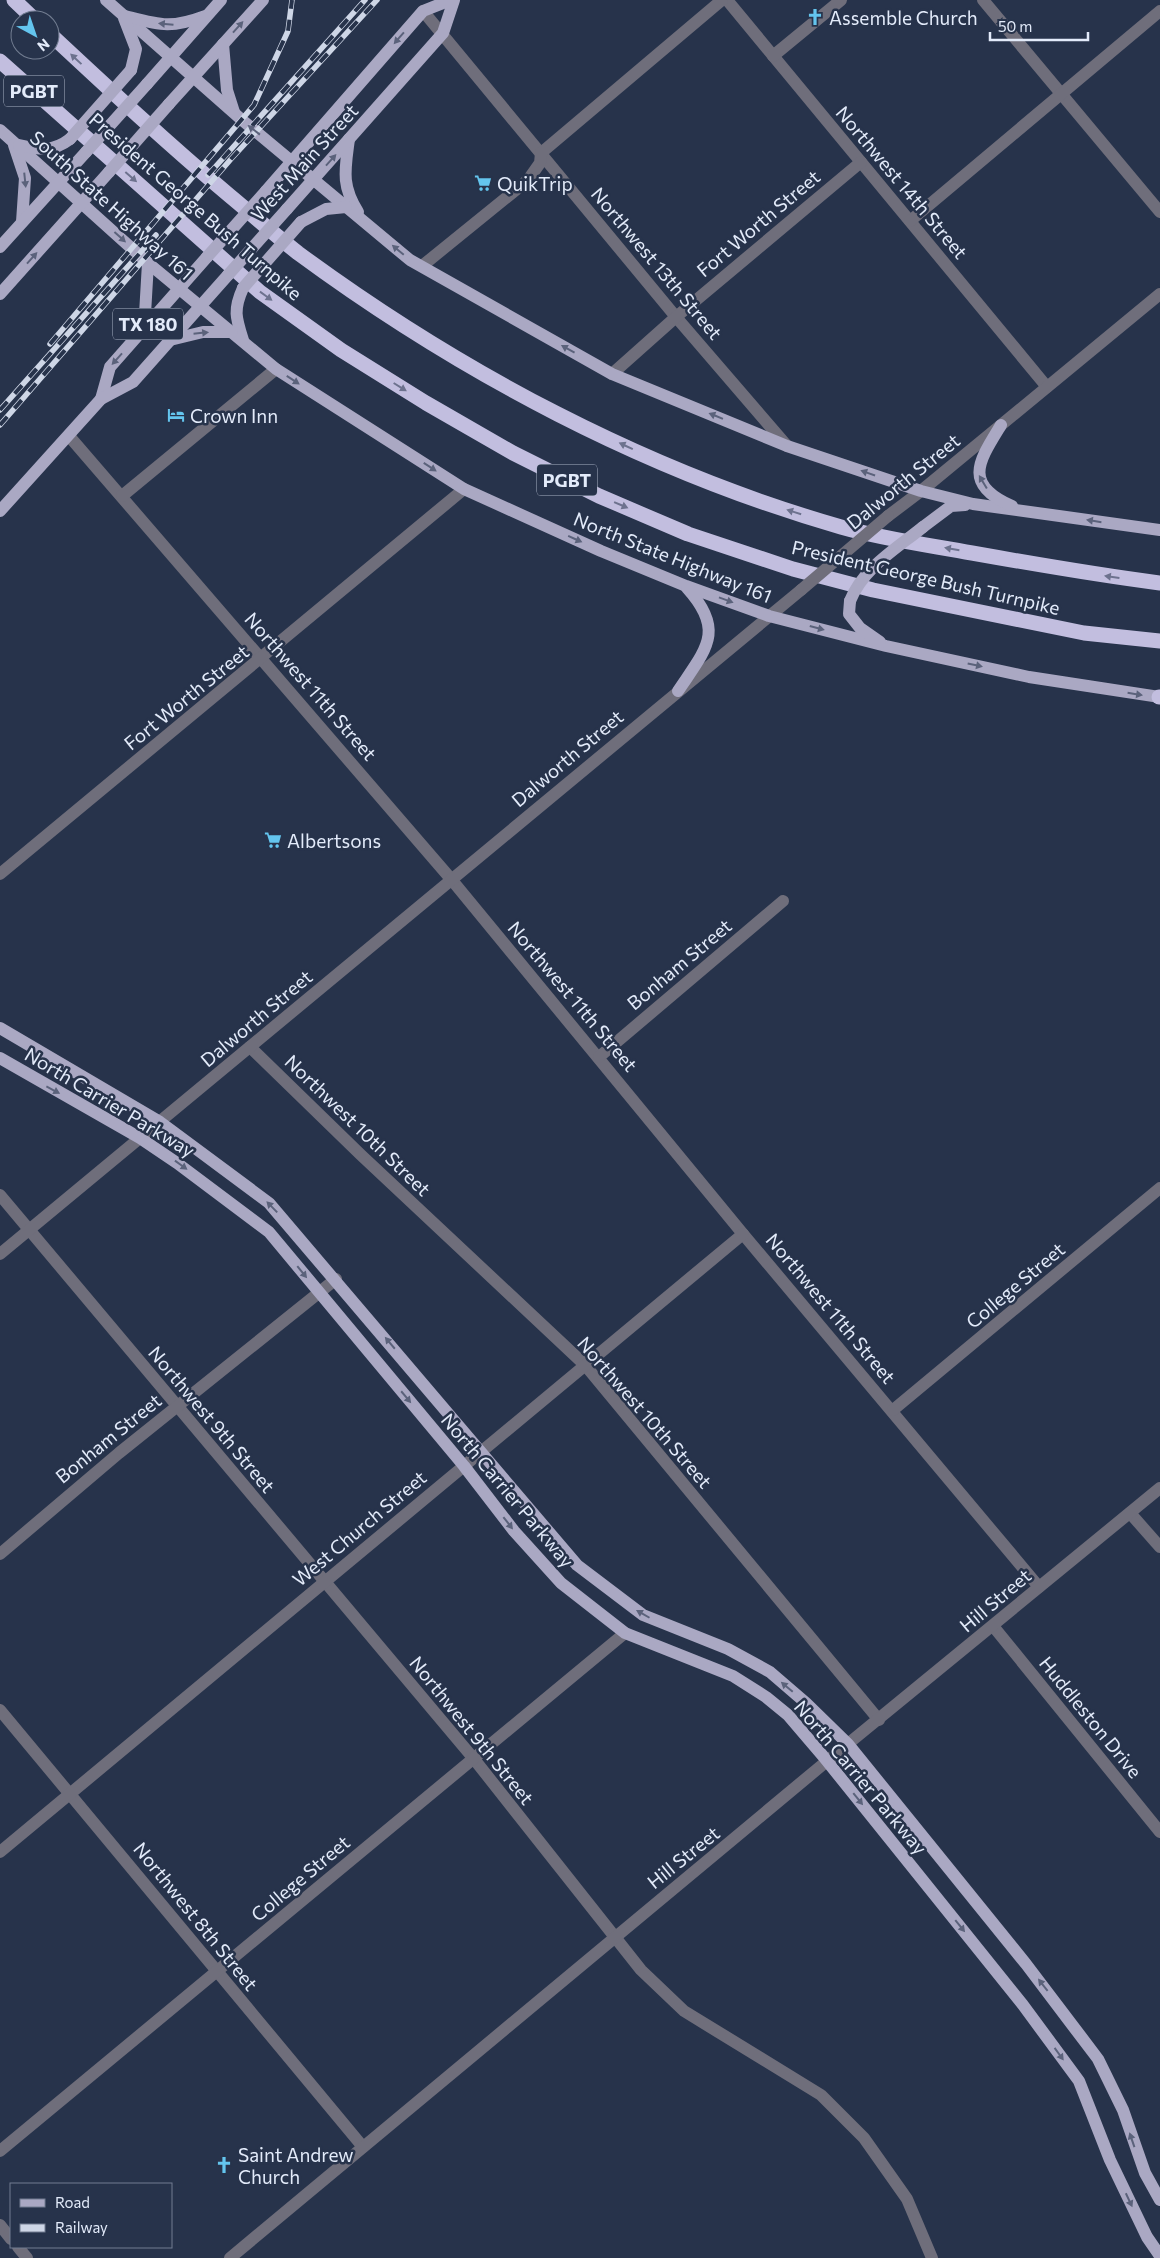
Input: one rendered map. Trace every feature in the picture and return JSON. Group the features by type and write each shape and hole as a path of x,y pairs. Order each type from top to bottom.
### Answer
{"highway":[{"path":"14,0 24,10"},
{"name":"President George Bush Turnpike","path":"60,43 192,164 296,251 374,306 456,357 540,405 627,446 738,494 844,528 930,546 1160,583"},
{"name":"President George Bush Turnpike","path":"0,61 260,292 349,355 426,403 513,453 599,496 688,534 793,569 873,590 1084,633 1160,641"}],"main road":[{"path":"106,0 234,112 410,260 612,374 787,446 921,492 973,504 1160,530"},
{"path":"0,247 221,0"},
{"path":"0,294 193,76 263,0"},
{"name":"West Main Street","path":"101,399 110,367 423,11 453,0"},
{"name":"West Main Street","path":"0,511 101,399 133,382 287,209 443,33 453,0"},
{"path":"123,15 169,26 184,24 208,15"},
{"path":"14,142 43,151 59,148 70,139 131,70 136,49 123,15"},
{"path":"223,44 227,90 234,112"},
{"name":"South State Highway 161","path":"0,130 148,263 200,307"},
{"path":"349,139 345,167 348,195 365,222"},
{"path":"14,142 26,178 25,211 22,222"},
{"path":"243,340 236,319 236,304 243,288 302,222 326,209 346,207"},
{"path":"132,343 145,314 148,263"},
{"name":"North State Highway 161","path":"200,307 243,340 276,369 464,489 686,586 770,616 886,646 1029,677 1160,697"},
{"path":"170,340 203,332 232,332"},
{"path":"1001,425 979,464 979,474 982,483 999,500 1021,510"},
{"path":"886,646 860,628 849,614 850,601 856,585 867,573 952,506 973,504"},
{"path":"678,691 701,656 710,635 709,620 701,603 686,586"},
{"name":"North Carrier Parkway","path":"0,1028 160,1122 269,1203 336,1279 577,1565 643,1615 728,1649 770,1672 806,1703 848,1744 1026,1964 1098,2058 1123,2110 1145,2173 1160,2200"},
{"name":"North Carrier Parkway","path":"0,1058 140,1138 178,1163 269,1232 464,1466 514,1531 561,1583 625,1633 733,1676 766,1696 788,1715 1023,2005 1079,2081 1110,2160 1147,2237 1160,2256"}],"street":[{"path":"422,266 528,180 537,168 541,153 722,0"},
{"name":"Northwest 14th Street","path":"727,0 1047,387"},
{"path":"773,56 841,0"},
{"path":"984,0 1160,212"},
{"name":"Northwest 13th Street","path":"423,11 676,317 787,446"},
{"path":"910,221 1160,11"},
{"name":"Fort Worth Street","path":"612,374 676,317 861,162"},
{"name":"Dalworth Street","path":"0,1254 888,516 921,492 1160,294"},
{"path":"122,496 276,369"},
{"name":"Northwest 11th Street","path":"69,436 263,658 451,879 743,1234 1040,1587"},
{"name":"Fort Worth Street","path":"0,874 263,658 464,489"},
{"name":"Bonham Street","path":"599,1057 783,901"},
{"name":"Northwest 10th Street","path":"250,1047 361,1155 585,1365 879,1720"},
{"name":"College Street","path":"893,1410 1160,1188"},
{"name":"Northwest 9th Street","path":"0,1195 474,1758 614,1938 642,1970 684,2012 821,2095 864,2138 908,2199 932,2258"},
{"name":"West Church Street","path":"0,1852 743,1234"},
{"name":"Bonham Street","path":"0,1554 177,1406 336,1279"},
{"name":"Hill Street","path":"230,2258 827,1761 1160,1488"},
{"path":"1130,1513 1160,1547"},
{"name":"Huddleston Drive","path":"993,1626 1160,1832"},
{"name":"College Street","path":"0,2151 625,1633"},
{"name":"Northwest 8th Street","path":"0,1710 363,2148"},
{"path":"0,2225 10,2237"},
{"path":"19,2248 27,2258"}],"railway":[{"path":"50,344 254,105 288,31 292,0"},
{"path":"208,175 365,0"},
{"path":"0,425 231,159 377,0"},
{"path":"0,410 156,235"}],"place":[{"name":"Assemble Church","path":"815,17"},
{"name":"QuikTrip","path":"483,183"},
{"name":"Crown Inn","path":"176,415"},
{"name":"Albertsons","path":"273,840"},
{"name":"Saint Andrew Church","path":"224,2165"}]}
